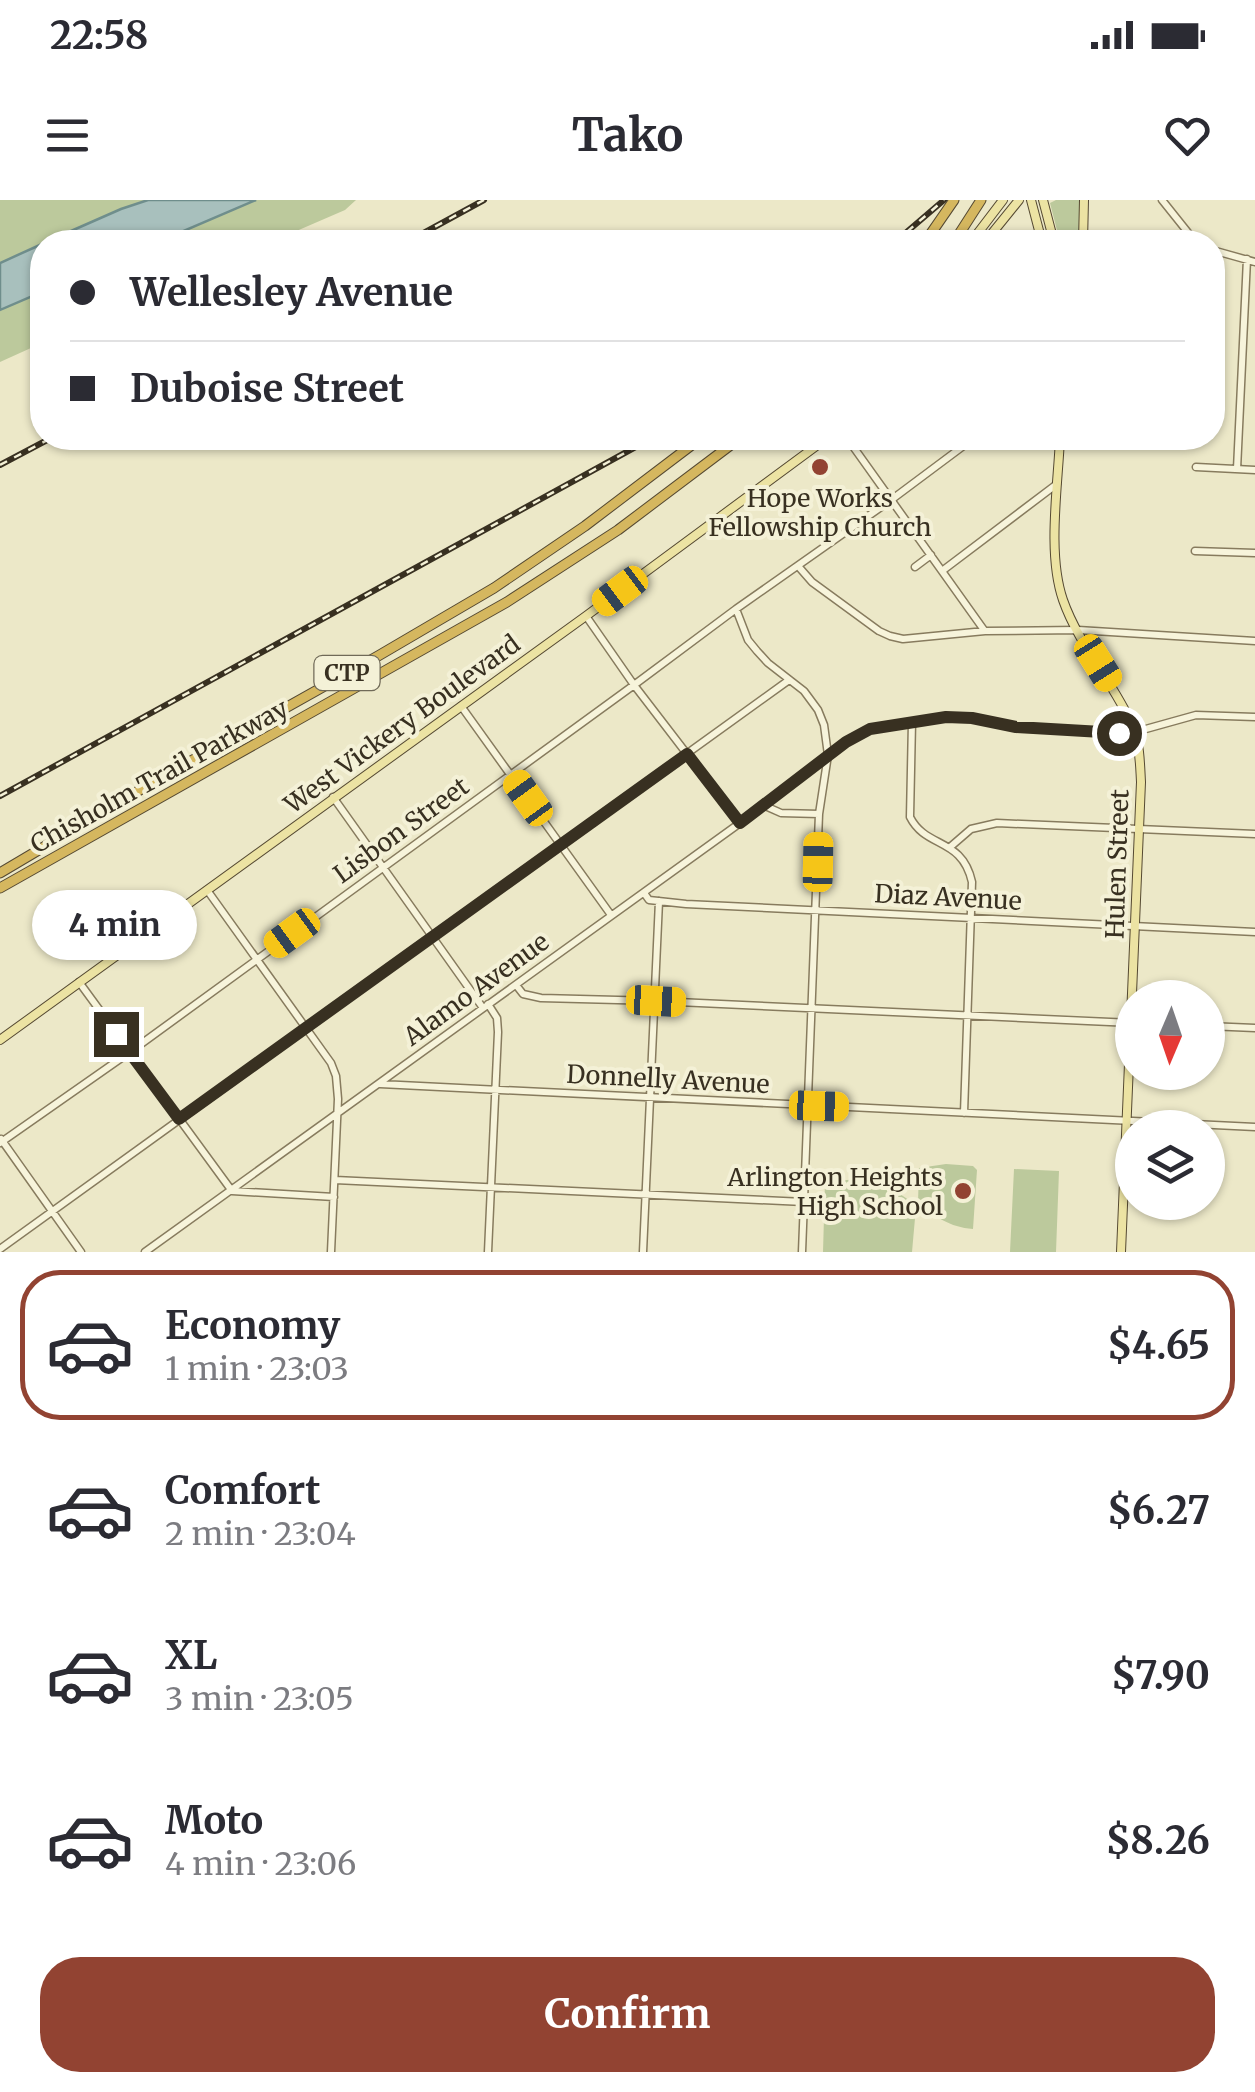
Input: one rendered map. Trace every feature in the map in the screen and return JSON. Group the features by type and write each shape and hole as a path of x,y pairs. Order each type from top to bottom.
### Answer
{"highway":[{"path":"933,230 954,200"},
{"path":"962,230 981,200"},
{"name":"Chisholm Trail Parkway","path":"0,873 485,593 586,526 686,450"},
{"name":"Chisholm Trail Parkway","path":"0,888 495,610 585,553 725,450"}],"main road":[{"path":"980,230 1003,200"},
{"path":"995,230 1019,200"},
{"path":"1083,230 1084,200"},
{"path":"1044,202 1051,230"},
{"path":"1032,204 1039,230"},
{"name":"West Vickery Boulevard","path":"0,1040 811,450"},
{"name":"Hulen Street","path":"1059,450 1057,574 1068,613 1135,732 1140,756 1133,980"},
{"name":"Hulen Street","path":"1121,1252 1122,1220"}],"street":[{"path":"1162,200 1185,230"},
{"path":"1225,254 1251,261 1237,469"},
{"path":"855,450 985,631"},
{"name":"Lisbon Street","path":"1,1141 130,1052 958,450"},
{"path":"1196,467 1255,470"},
{"path":"942,571 1058,484"},
{"path":"1195,551 1255,554"},
{"path":"915,566 931,556"},
{"path":"798,566 826,593 890,636 1078,630 1255,640"},
{"path":"736,609 748,640 818,710 828,755 819,814 802,1252"},
{"path":"586,616 740,823"},
{"path":"0,1248 788,680"},
{"path":"460,706 612,915"},
{"name":"Alamo Avenue","path":"145,1252 644,893 846,742 870,729 946,717 1016,727 1135,732 1196,715 1255,717"},
{"path":"912,722 910,817 915,826 964,859 973,891 964,1112"},
{"path":"333,797 433,937 497,1018 488,1252"},
{"path":"762,804 780,813 819,814"},
{"path":"948,848 971,829 997,823 1255,834"},
{"path":"207,890 331,1063 338,1091 332,1252"},
{"name":"Diaz Avenue","path":"644,893 649,900 659,901 1255,932"},
{"path":"643,1252 659,901"},
{"path":"79,982 232,1190 334,1197"},
{"path":"516,985 531,997 1115,1023"},
{"path":"1225,1027 1255,1028"},
{"name":"Donnelly Avenue","path":"379,1084 1115,1120"},
{"path":"338,1091 356,1100"},
{"path":"321,1126 328,1126 337,1134"},
{"name":"Donnelly Avenue","path":"1225,1126 1255,1127"},
{"path":"1,1141 82,1252"},
{"path":"334,1180 804,1202"}],"green space":[{"path":"0,200 356,200 345,210 299,230 30,230 30,348 0,362"},
{"path":"1081,200 1080,230 1057,230 1050,203"},
{"path":"973,1166 977,1170 973,1229 943,1220 918,1203 919,1168"},
{"path":"1014,1169 1059,1171 1056,1252 1010,1252"},
{"path":"858,1179 896,1192 916,1207 912,1252 823,1252 825,1182"}],"water":[{"path":"148,200 256,200 186,230 73,230"},
{"path":"30,249 30,297 0,310 0,263"}],"railway":[{"path":"429,230 484,200"},
{"path":"909,230 944,200"},
{"path":"0,465 30,449"},
{"path":"0,796 630,450"}],"place":[{"name":"Hope Works Fellowship Church","path":"820,467"},
{"name":"Arlington Heights High School","path":"963,1191"}],"route":[{"path":"116,1034 179,1119 687,754 740,823 846,742 870,729 946,717 1016,727 1119,733"}]}
